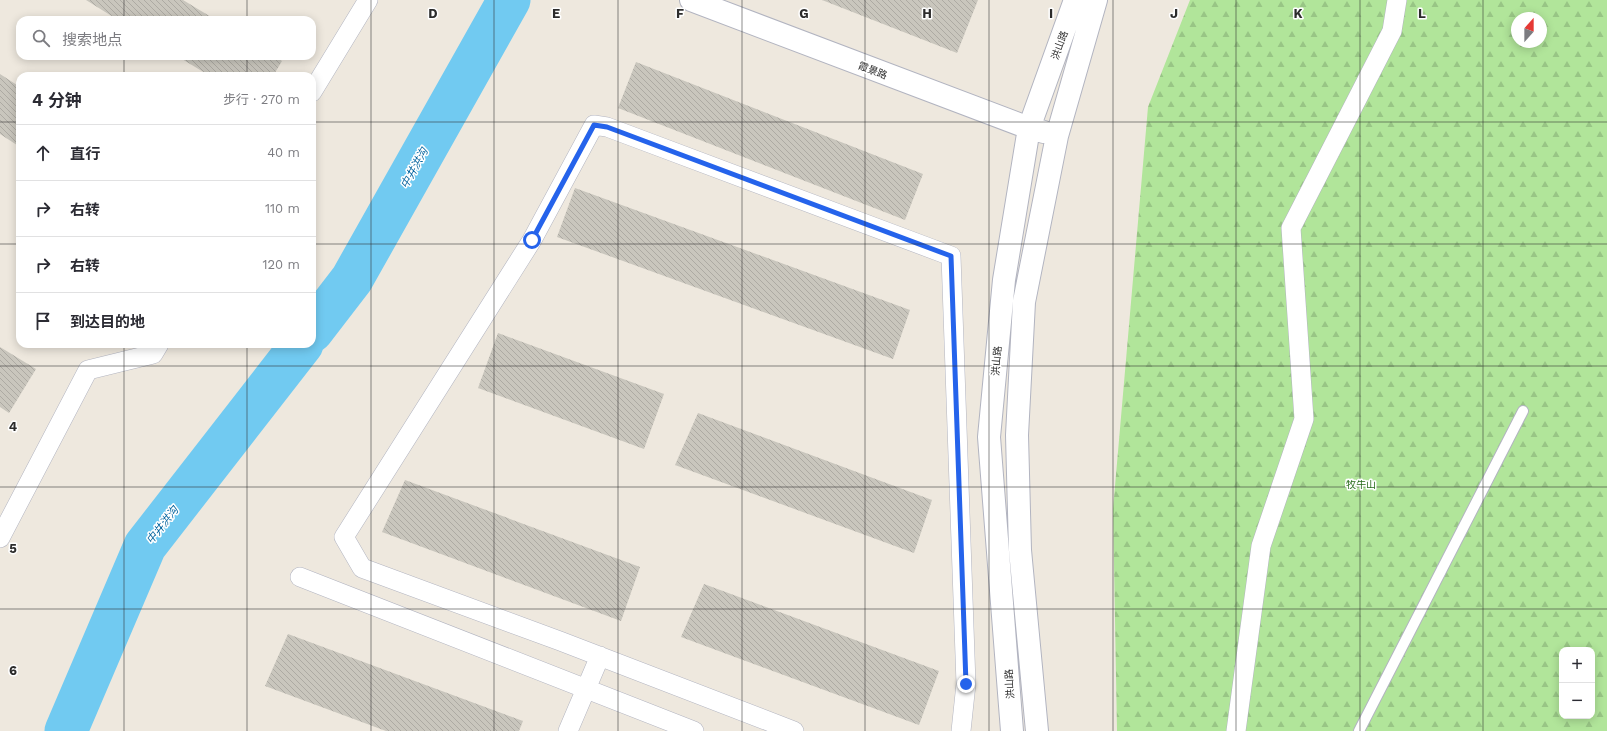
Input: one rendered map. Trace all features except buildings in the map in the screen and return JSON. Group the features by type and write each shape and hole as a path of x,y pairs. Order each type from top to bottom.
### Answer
{"main road":[{"name":"霞景路","path":"691,0 1029,128 1057,136"},
{"name":"洪山路","path":"1012,731 989,437 1004,280 1029,128 1075,0"},
{"path":"1037,731 1020,550 1018,435 1024,302 1057,136 1096,0"}],"street":[{"path":"316,85 368,0"},
{"path":"1236,731 1262,546 1304,419 1291,228 1392,31 1397,0"},
{"path":"794,731 600,656 362,568 344,536 532,240 594,125 607,127 951,256 966,684 961,731"},
{"path":"0,538 88,370 153,354 157,348"},
{"path":"300,577 694,731"},
{"path":"568,731 600,656"}],"lane":[{"path":"1359,731 1523,411"}],"green space":[{"name":"牧牛山","path":"1190,0 1607,0 1607,731 1117,731 1113,509 1148,107"}],"waterway":[{"name":"中井洪沟","path":"316,326 352,279 509,0"},
{"name":"中井洪沟","path":"66,731 145,546 299,348"}],"route":[{"path":"532,240 594,125 607,127 951,256 966,684"}]}
